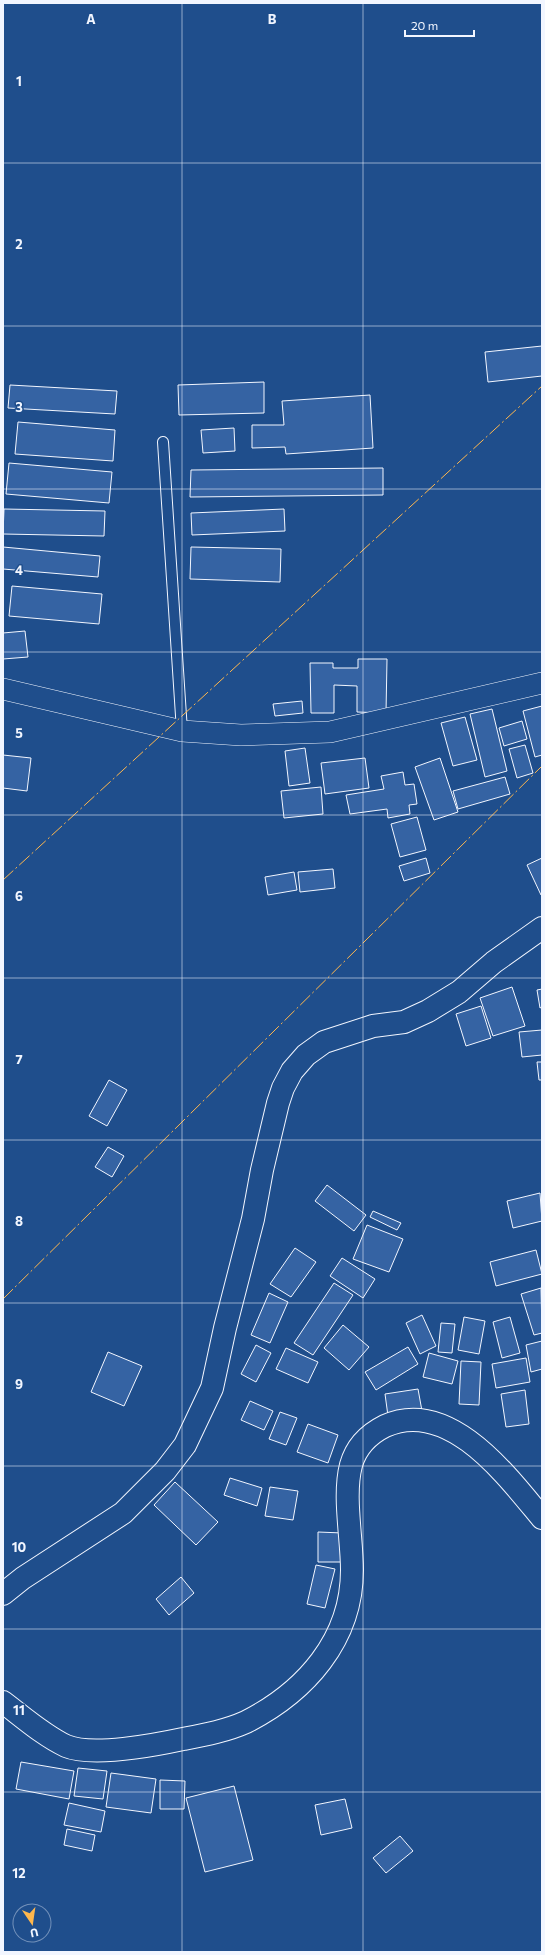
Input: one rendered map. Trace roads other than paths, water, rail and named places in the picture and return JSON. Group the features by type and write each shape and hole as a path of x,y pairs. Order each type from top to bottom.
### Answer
{"main road":[{"path":"3,1594 23,1578 123,1513 165,1471 185,1445 212,1388 224,1328 253,1219 262,1170 278,1103 283,1088 292,1071 306,1054 324,1042 373,1026 404,1022 428,1011 459,992 494,962 542,928"},
{"path":"3,1702 48,1736 68,1747 86,1750 146,1747 220,1732 245,1722 300,1687 321,1662 344,1621 351,1589 348,1492 351,1465 360,1445 375,1431 392,1423 408,1420 433,1423 458,1435 486,1454 510,1479 542,1518"}],"street":[{"path":"3,689 182,731 241,735 330,732 542,683"}],"lane":[{"path":"163,442 182,731"}]}
